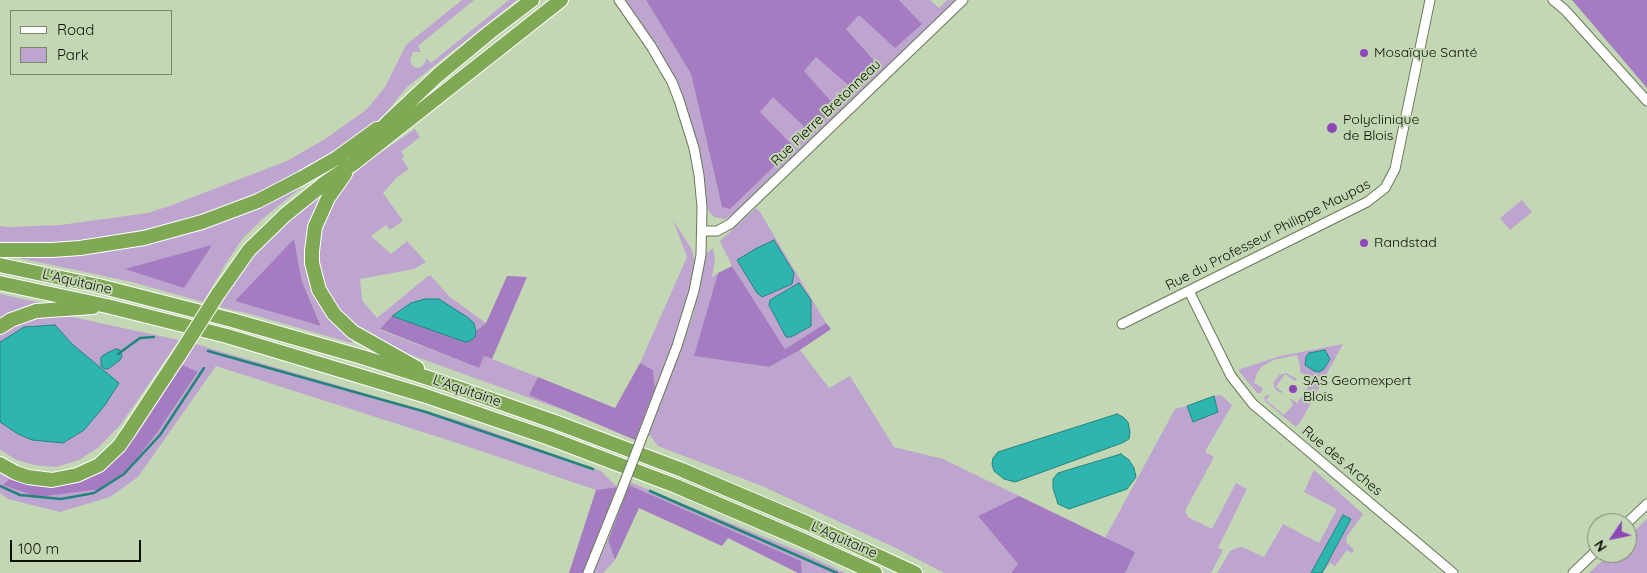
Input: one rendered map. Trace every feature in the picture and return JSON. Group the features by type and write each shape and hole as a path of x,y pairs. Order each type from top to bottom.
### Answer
{"highway":[{"path":"0,464 28,477 52,480 78,475 99,464 118,446 128,433 241,253 269,222 372,139 388,121 438,75 532,0"},
{"path":"216,293 240,261 272,225 326,182 353,164 561,0"},
{"path":"0,250 52,250 88,247 144,238 202,222 258,201 302,178 337,158 388,121"},
{"path":"353,164 328,198 315,227 312,262 319,290 334,314 353,332 444,383"},
{"name":"L'Aquitaine","path":"0,265 100,286 232,320 362,357 444,383 682,470 807,523 915,573"},
{"name":"L'Aquitaine","path":"0,283 107,306 292,354 414,392 558,441 676,486 874,573"},
{"path":"0,327 11,320 36,311 107,306"},
{"path":"0,457 18,468 46,474 76,470 96,460 124,430 178,353"}],"street":[{"path":"588,573 686,319 699,269 702,231 699,175 692,140 679,100 651,46 619,0"},
{"name":"Rue Pierre Bretonneau","path":"702,231 717,231 730,224 963,0"},
{"name":"Rue du Professeur Philippe Maupas","path":"1122,324 1366,202 1386,188 1395,169 1430,0"},
{"path":"1553,0 1565,10 1647,101"},
{"name":"Rue des Arches","path":"1189,291 1223,361 1237,385 1254,404 1454,573"},
{"path":"1637,514 1647,504"},
{"path":"1573,573 1587,560"}],"green space":[{"path":"462,0 474,0 418,46 421,52 413,52 410,61 416,68 421,67 425,63 426,58 431,63 509,0 517,0 406,88 385,114 363,134 315,165 279,185 178,223 66,243 0,243 0,226 60,225 148,213 287,161 325,139 366,110 385,87 406,45"},
{"path":"624,0 646,0 691,74 722,207 760,112 773,96 804,71 816,57 879,66 846,29 859,14 922,24 899,0 930,0 939,8 947,0 956,0 733,214 725,219 714,217 708,210 677,87 657,45"},
{"path":"415,129 420,137 401,152 404,156 402,159 409,169 396,178 383,193 403,221 390,230 386,225 371,236 391,254 407,241 426,262 414,269 360,279 362,300 377,318 428,276 431,276 450,297 486,323 476,331 474,323 400,310 380,330 479,368 484,356 538,377 530,395 566,411 386,346 357,328 341,314 323,284 317,261 319,232 327,208 361,166"},
{"path":"313,178 267,215 243,238 203,302 132,282 14,257 140,242"},
{"path":"328,188 316,212 314,286 355,340 351,343 216,306 257,247","holes":["294,240 302,282 321,325 236,301"]},
{"path":"1522,200 1532,212 1510,230 1500,218"},
{"path":"756,208 826,323 785,349 732,266 720,241"},
{"path":"673,220 691,248 695,261 688,298 676,337 655,388 653,370 640,363 687,257"},
{"path":"713,248 715,260 712,277 718,273 695,356 769,367 800,350 829,388 850,376 894,447 943,459 1019,496 978,516 1018,564 1011,573 944,573 898,549 762,486 658,446 649,434 693,315 705,255"},
{"path":"0,294 51,305 0,321"},
{"path":"40,317 72,317 179,340 121,424 99,447 79,460 56,467 34,465 17,460 0,450 0,335 16,324"},
{"path":"192,343 464,422 601,471 617,487 596,490 460,444 216,366 138,477 110,497 60,512 8,499 0,493 0,470 12,477 4,485 101,489 130,468 198,373 178,363"},
{"path":"1343,344 1296,427 1265,401 1264,397 1270,395 1266,400 1284,415 1293,405 1290,398 1297,403 1311,383 1303,378 1305,375 1300,372 1297,355 1273,360 1261,367 1254,383 1263,388 1261,393 1257,393 1238,370 1280,356"},
{"path":"1286,373 1297,379 1295,381 1285,374 1276,387 1283,392 1280,393 1275,389 1273,383 1279,375"},
{"path":"1221,395 1232,405 1205,452 1214,457 1185,511 1188,517 1212,529 1236,483 1247,489 1218,548 1223,550 1211,573 1125,573 1134,552 1105,538 1175,409 1187,406 1193,422 1218,412 1214,396"},
{"path":"1314,470 1363,514 1346,538 1347,543 1354,550 1352,553 1347,550 1335,566 1330,563 1322,573 1351,519 1343,515 1311,573 1217,573 1230,551 1236,548 1242,547 1264,557 1283,524 1319,543 1337,509 1304,492"},
{"path":"630,482 801,552 845,573 802,573 801,561 629,485"},
{"path":"1647,519 1647,573 1589,573 1600,563 1637,563 1637,528"},
{"path":"608,540 615,560 603,573 592,573"}],"shaded area":[{"path":"646,0 899,0 922,24 895,48 859,15 846,29 879,66 854,90 816,57 804,71 836,107 810,132 773,97 760,112 794,147 730,209 722,207 691,74"},
{"path":"1572,0 1647,0 1647,88"},
{"path":"294,239 302,282 321,326 235,301"},
{"path":"212,245 184,288 125,269"},
{"path":"732,266 785,349 826,323 831,329 800,350 769,367 694,356 718,273"},
{"path":"507,276 527,277 492,359 484,356 479,368 380,329 392,316 465,342 470,341 475,337 476,331 486,323"},
{"path":"178,363 198,372 159,430 130,468 101,489 38,497 3,485 12,477 86,477"},
{"path":"640,363 653,370 655,388 635,440 529,395 538,377 615,408"},
{"path":"629,485 801,561 802,573 798,573 728,538 722,546 639,508 615,560 608,540"},
{"path":"617,487 583,573 569,573 596,490"},
{"path":"1019,496 1135,552 1125,573 1011,573 1018,564 978,516"}],"water":[{"path":"774,240 794,273 792,284 762,297 757,293 737,260"},
{"path":"799,283 811,300 811,326 791,337 786,337 769,305 770,300"},
{"path":"425,299 439,299 467,317 474,323 475,337 465,342 392,316 411,303"},
{"path":"55,325 72,344 119,383 105,405 84,430 63,443 32,440 18,434 0,422 0,342 24,327"},
{"path":"116,349 120,350 122,356 120,360 108,369 105,369 101,366 101,357"},
{"path":"1325,350 1330,359 1324,369 1319,372 1314,371 1305,365 1306,357 1309,353"},
{"path":"1214,396 1218,412 1193,422 1187,406"},
{"path":"1117,414 1128,422 1130,432 1129,439 1122,443 1015,482 1004,479 994,471 993,458 998,452"},
{"path":"1121,454 1129,460 1134,468 1136,477 1127,489 1069,509 1058,504 1053,488 1053,479 1058,473"},
{"path":"1343,515 1351,519 1322,573 1311,573"}],"waterway":[{"path":"118,354 140,338 154,337"},
{"path":"208,351 426,412 593,469"},
{"path":"0,486 20,495 61,499 94,493 124,474 160,435 204,368"},
{"path":"650,491 837,573"}],"place":[{"name":"Mosaïque Santé","path":"1364,53"},
{"name":"Polyclinique de Blois","path":"1332,128"},
{"name":"Randstad","path":"1364,243"},
{"name":"SAS Geomexpert Blois","path":"1293,389"}]}
